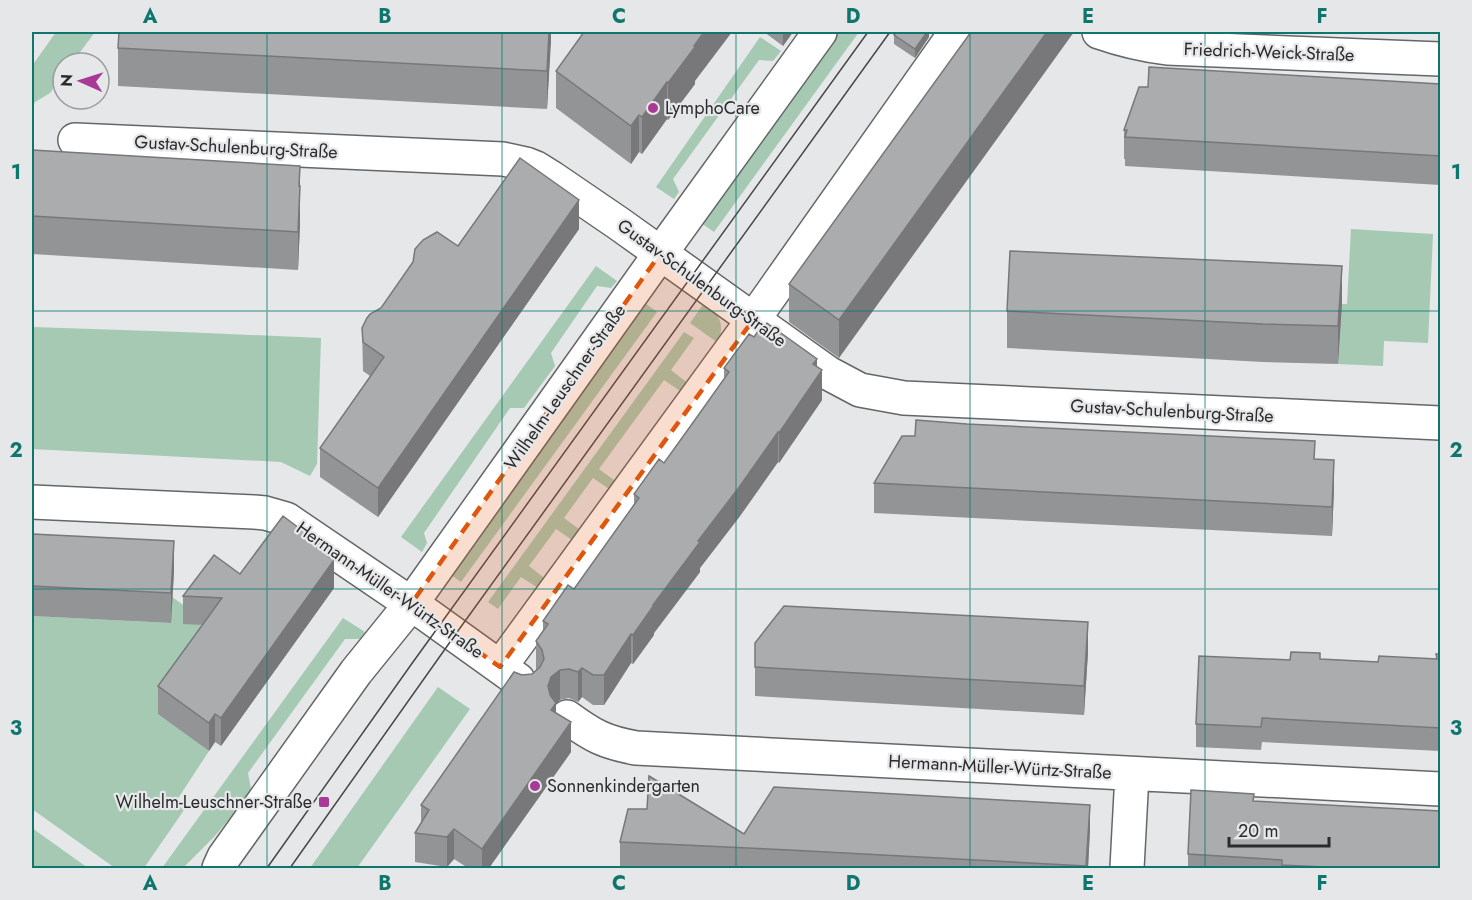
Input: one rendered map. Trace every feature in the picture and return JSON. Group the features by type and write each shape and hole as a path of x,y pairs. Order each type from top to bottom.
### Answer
{"street":[{"name":"Wilhelm-Leuschner-Straße","path":"217,865 356,672 411,604 820,32"},
{"path":"753,320 956,32"},
{"name":"Friedrich-Weick-Straße","path":"1100,32 1140,45 1167,48 1440,59"},
{"name":"Gustav-Schulenburg-Straße","path":"75,140 515,161 536,168 552,178 618,222 828,373 860,390 904,398 1440,423"},
{"name":"Hermann-Müller-Würtz-Straße","path":"32,502 254,512 276,515 297,525 512,676 753,320"},
{"name":"Hermann-Müller-Würtz-Straße","path":"567,717 597,737 613,744 636,748 1440,789"},
{"path":"1127,868 1132,774"}],"highlighted area":[{"path":"660,254 753,320 500,667 411,604"}],"green space":[{"path":"56,32 95,32 81,51 51,51 51,92 35,102 32,108 32,66"},
{"path":"839,32 859,32 714,232 701,223"},
{"path":"760,37 781,51 773,61 759,60 673,179 679,192 674,199 656,187"},
{"path":"1351,229 1433,234 1428,343 1384,341 1383,366 1338,364 1342,304 1347,304"},
{"path":"596,266 617,281 611,288 597,286 551,353 555,366 524,408 510,408 424,533 427,543 422,552 401,537"},
{"path":"645,303 657,312 461,582 451,575"},
{"path":"704,303 720,320 721,330 718,343 690,323"},
{"path":"32,327 321,338 317,464 310,476 281,462 32,449"},
{"path":"684,332 694,338 671,370 689,384 683,393 664,380 599,469 618,483 612,491 593,478 564,518 583,532 575,542 556,529 529,566 547,580 541,590 521,577 498,609 488,602"},
{"path":"172,597 192,611 189,616 208,631 159,714 209,751 175,803 184,810 144,868 115,868 32,809 32,616 171,623"},
{"path":"343,618 365,632 360,639 345,639 248,773 251,789 235,812 183,868 162,868"},
{"path":"438,687 470,709 357,868 310,868"},
{"path":"32,828 88,868 32,868"}],"building":[{"path":"119,32 549,32 547,71 118,48"},
{"path":"584,32 704,32 642,117 639,115 631,126 556,71"},
{"path":"897,32 927,32 915,49 894,35"},
{"path":"971,32 1047,32 839,320 789,284"},
{"path":"1149,67 1440,84 1440,156 1125,137 1127,130 1124,130 1139,87 1148,87"},
{"path":"32,150 300,166 298,232 32,216"},
{"path":"520,158 579,200 378,488 320,448 384,357 363,342 362,328 370,314 381,308 413,262 415,249 423,240 437,232 458,246"},
{"path":"1010,251 1342,266 1338,326 1007,311"},
{"path":"767,323 817,359 813,364 822,370 779,433 698,541 700,542 633,635 631,634 604,675 593,675 582,668 578,672 569,669 560,670 551,677 548,686 550,695 556,703 551,710 571,722 482,849 454,829 447,837 415,833 429,810 421,805 514,672 522,675 532,674 540,667 544,659 542,650 536,641 548,624 543,621 568,585 574,589 639,498 634,494 659,459 664,463 729,372 724,368 749,334 754,337"},
{"path":"916,420 1315,441 1314,459 1334,460 1332,507 874,483 902,436 915,436"},
{"path":"283,516 331,552 328,556 334,560 221,718 215,714 209,723 158,686 222,598 183,596 214,555 240,574"},
{"path":"32,534 174,541 171,593 32,586"},
{"path":"784,606 1088,622 1084,686 755,667 755,643"},
{"path":"1291,652 1320,653 1320,659 1378,662 1379,656 1437,659 1436,654 1440,654 1440,728 1262,718 1261,727 1196,724 1199,656 1290,660"},
{"path":"649,776 744,834 774,787 1090,805 1086,866 620,842 628,809 647,809"},
{"path":"1191,790 1254,794 1253,801 1440,811 1440,868 1345,868 1282,865 1282,860 1188,854"}],"tram line":[{"path":"267,868 868,32"},
{"path":"290,868 455,635 890,32"}],"place":[{"name":"LymphoCare","path":"653,108"},
{"name":"Sonnenkindergarten","path":"535,786"},
{"name":"Wilhelm-Leuschner-Straße","path":"324,802"}]}
